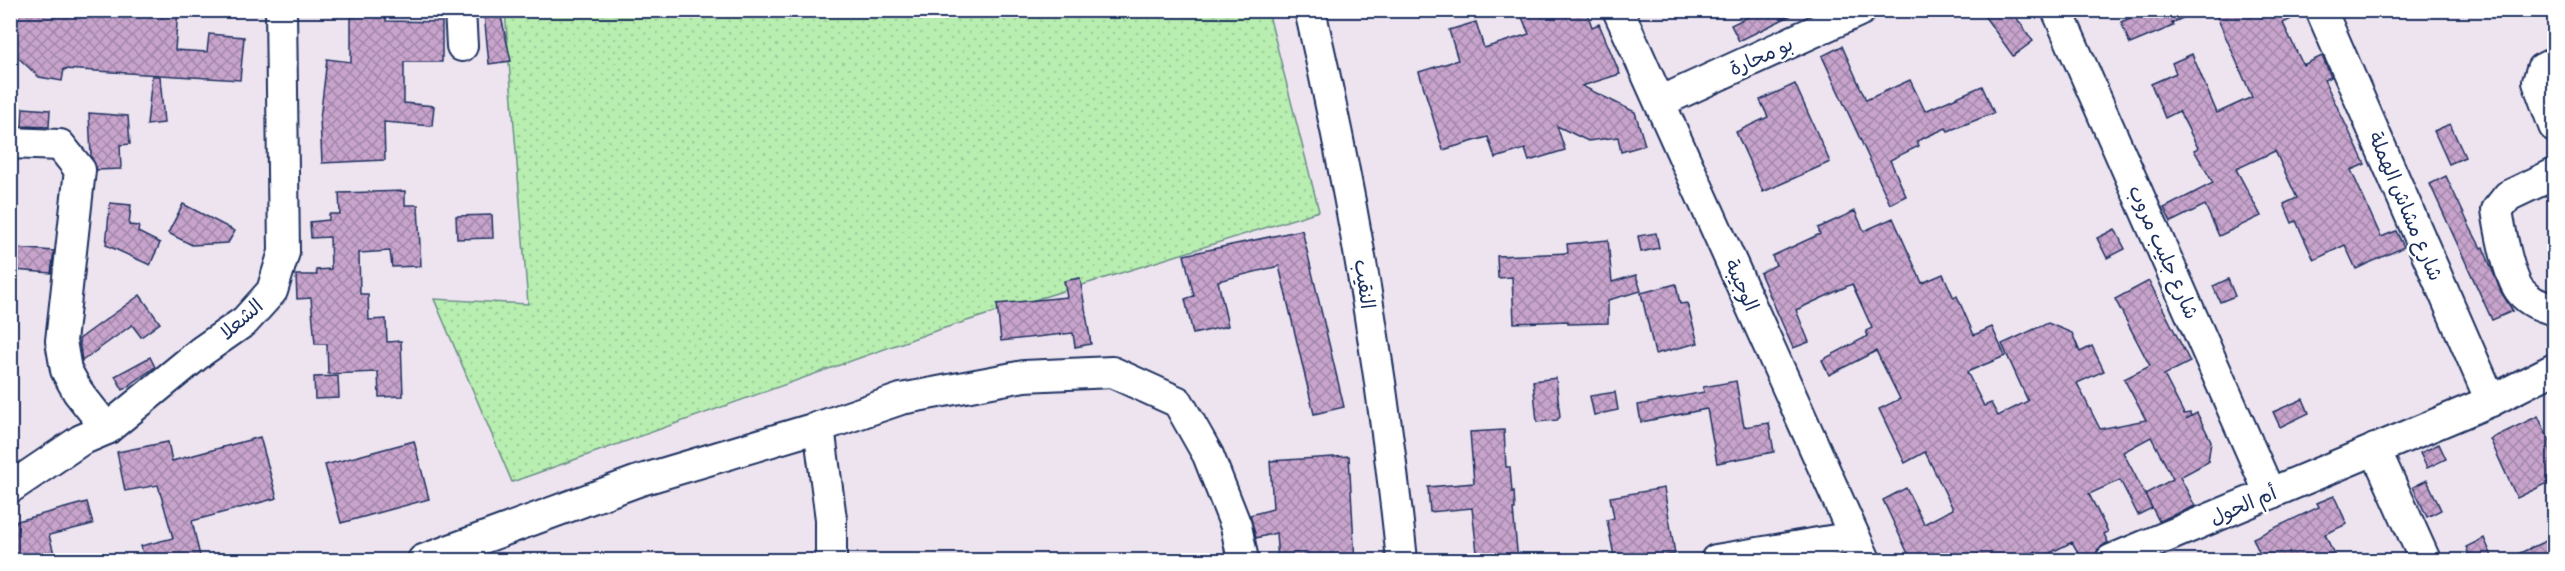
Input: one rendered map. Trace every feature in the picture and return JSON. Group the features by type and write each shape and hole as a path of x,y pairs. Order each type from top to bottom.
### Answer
{"street":[{"name":"الشعلا","path":"10,488 81,440 107,429 202,351 245,321 272,291 284,252 281,10"},
{"path":"460,10 462,46"},
{"name":"النقيب","path":"1310,10 1360,250 1394,484 1402,561"},
{"name":"الوجيبة","path":"1618,10 1860,549"},
{"name":"بو محارة","path":"1660,102 1862,10"},
{"name":"شارع جليب مروب","path":"2057,10 2270,494"},
{"name":"شارع مشاش الهملة","path":"2321,10 2491,401"},
{"path":"2554,63 2542,69 2538,82 2554,126"},
{"path":"10,142 60,146 80,170 61,341 66,370 78,392 107,429"},
{"path":"2554,174 2508,196 2498,210 2502,239 2519,291 2534,304 2554,310"},
{"name":"أم الحول","path":"2111,561 2491,401 2554,369"},
{"path":"423,561 638,481 912,397 1024,376 1112,372 1178,402 1212,465 1236,526 1243,561"},
{"path":"819,427 831,519 831,561"},
{"path":"2375,449 2425,561"},
{"path":"1716,561 1860,549"}],"green space":[{"path":"505,11 1268,11 1319,211 935,331 512,482 434,299 528,304"}],"building":[{"path":"10,10 79,10 152,16 153,10 178,10 175,50 207,52 209,34 244,37 240,80 64,69 62,81 39,77 10,50"},
{"path":"351,10 386,10 386,21 442,22 442,62 404,62 404,103 434,106 432,126 384,122 385,160 322,163 320,119 327,59 351,62"},
{"path":"1519,10 1586,10 1592,27 1599,24 1620,74 1582,86 1635,112 1645,145 1621,152 1618,137 1588,141 1557,126 1565,150 1529,161 1525,149 1495,158 1488,137 1443,150 1419,72 1458,60 1449,30 1476,22 1484,48 1529,34"},
{"path":"1762,10 1802,10 1739,41 1731,25"},
{"path":"1980,10 2011,10 2033,41 2013,56"},
{"path":"2148,10 2199,10 2172,23 2173,26 2130,44 2121,22"},
{"path":"2214,10 2304,10 2304,13 2283,23 2303,65 2322,56 2331,77 2324,80 2365,164 2351,170 2381,237 2396,231 2404,247 2356,269 2345,245 2314,260 2296,221 2292,223 2284,204 2297,198 2275,151 2236,169 2261,216 2219,236 2205,205 2171,222 2164,208 2213,183 2194,150 2198,148 2179,111 2165,118 2151,84 2176,73 2172,63 2192,54 2217,113 2252,97"},
{"path":"500,12 511,61 489,64 484,14"},
{"path":"1842,46 1866,100 1910,80 1925,111 1982,86 1994,113 1948,131 1946,128 1917,141 1919,146 1890,160 1906,196 1890,204 1822,56"},
{"path":"152,76 160,76 164,123 147,125"},
{"path":"1795,84 1830,162 1763,192 1736,132 1768,117 1760,100"},
{"path":"23,108 50,110 49,127 22,126"},
{"path":"89,113 128,116 130,144 120,145 121,169 97,170 91,156"},
{"path":"2450,124 2465,157 2449,164 2434,131"},
{"path":"2446,176 2470,227 2481,248 2483,247 2501,292 2513,311 2492,320 2430,184"},
{"path":"405,191 405,205 418,205 421,266 392,267 390,251 359,253 360,294 368,294 369,320 386,319 387,342 401,341 403,396 379,397 378,372 328,374 327,344 315,344 311,298 297,299 296,275 317,275 316,270 331,269 330,237 311,238 310,222 329,220 329,214 340,214 339,193"},
{"path":"110,203 131,205 129,225 139,226 138,232 160,243 150,265 106,245"},
{"path":"183,204 235,231 228,243 192,245 168,233"},
{"path":"1855,211 1864,231 1893,218 1922,283 1943,274 1954,298 1957,296 1974,335 1992,327 2005,356 1967,372 1984,406 1991,403 1998,416 2028,401 2002,344 2048,323 2072,333 2080,352 2092,346 2104,371 2077,383 2100,429 2146,420 2124,379 2150,366 2115,299 2149,281 2190,362 2164,375 2184,414 2190,413 2191,416 2186,419 2197,413 2211,441 2208,462 2180,477 2195,506 2159,521 2145,494 2173,479 2151,437 2123,452 2152,508 2138,515 2120,480 2089,494 2108,532 2104,534 2108,542 2098,549 2094,561 2083,561 2072,542 2040,558 2036,551 2018,561 1926,561 1922,554 1911,560 1883,500 1906,488 1924,524 1953,509 1925,452 1905,463 1879,409 1900,399 1876,351 1829,375 1822,360 1868,336 1866,331 1872,328 1852,284 1796,310 1809,342 1793,348 1760,273 1776,265 1772,256 1820,234 1818,228"},
{"path":"492,215 493,238 457,239 456,216"},
{"path":"2115,229 2125,249 2107,258 2097,238"},
{"path":"1302,230 1344,407 1314,414 1279,266 1218,281 1228,326 1193,334 1185,299 1194,296 1184,255"},
{"path":"1656,233 1659,248 1641,252 1638,236"},
{"path":"1608,240 1612,282 1636,275 1641,291 1608,300 1608,323 1568,324 1568,321 1514,323 1512,277 1498,278 1497,256 1568,253 1567,244"},
{"path":"16,248 54,251 51,273 14,270"},
{"path":"1080,278 1091,344 1075,347 1073,333 1001,341 997,304 1067,297 1064,281"},
{"path":"2228,279 2235,296 2220,302 2213,286"},
{"path":"1676,284 1680,304 1687,303 1698,343 1655,354 1641,293"},
{"path":"140,295 160,323 141,337 132,325 82,361 79,339"},
{"path":"150,357 155,367 123,390 115,376"},
{"path":"338,376 339,398 315,399 314,377"},
{"path":"1556,378 1560,417 1557,420 1537,422 1533,381"},
{"path":"1736,381 1744,427 1769,423 1774,452 1717,463 1707,409 1641,422 1638,405 1704,392 1703,387"},
{"path":"1615,392 1618,410 1594,415 1590,396"},
{"path":"2303,399 2309,413 2280,427 2273,412"},
{"path":"2538,416 2554,451 2554,480 2517,498 2490,439"},
{"path":"1504,430 1506,467 1510,467 1512,492 1514,491 1515,509 1513,509 1518,561 1478,561 1472,508 1430,512 1428,487 1474,483 1470,432"},
{"path":"260,437 277,498 192,521 201,561 145,561 141,546 173,538 158,485 125,491 117,452 168,442 172,461"},
{"path":"414,441 429,499 341,523 325,465"},
{"path":"2439,444 2446,459 2427,468 2420,453"},
{"path":"1349,456 1355,561 1278,561 1276,533 1256,538 1250,515 1273,509 1270,461"},
{"path":"2427,480 2441,510 2427,517 2413,487"},
{"path":"1664,488 1675,554 1639,561 1615,561 1607,520 1614,518 1610,497"},
{"path":"2334,496 2347,524 2325,534 2337,561 2263,561 2253,538 2319,507 2317,503"},
{"path":"87,502 93,524 49,535 56,561 13,561 10,552 10,523"},
{"path":"2554,537 2554,561 2503,561"},
{"path":"2484,538 2494,561 2472,561 2466,547"}]}
